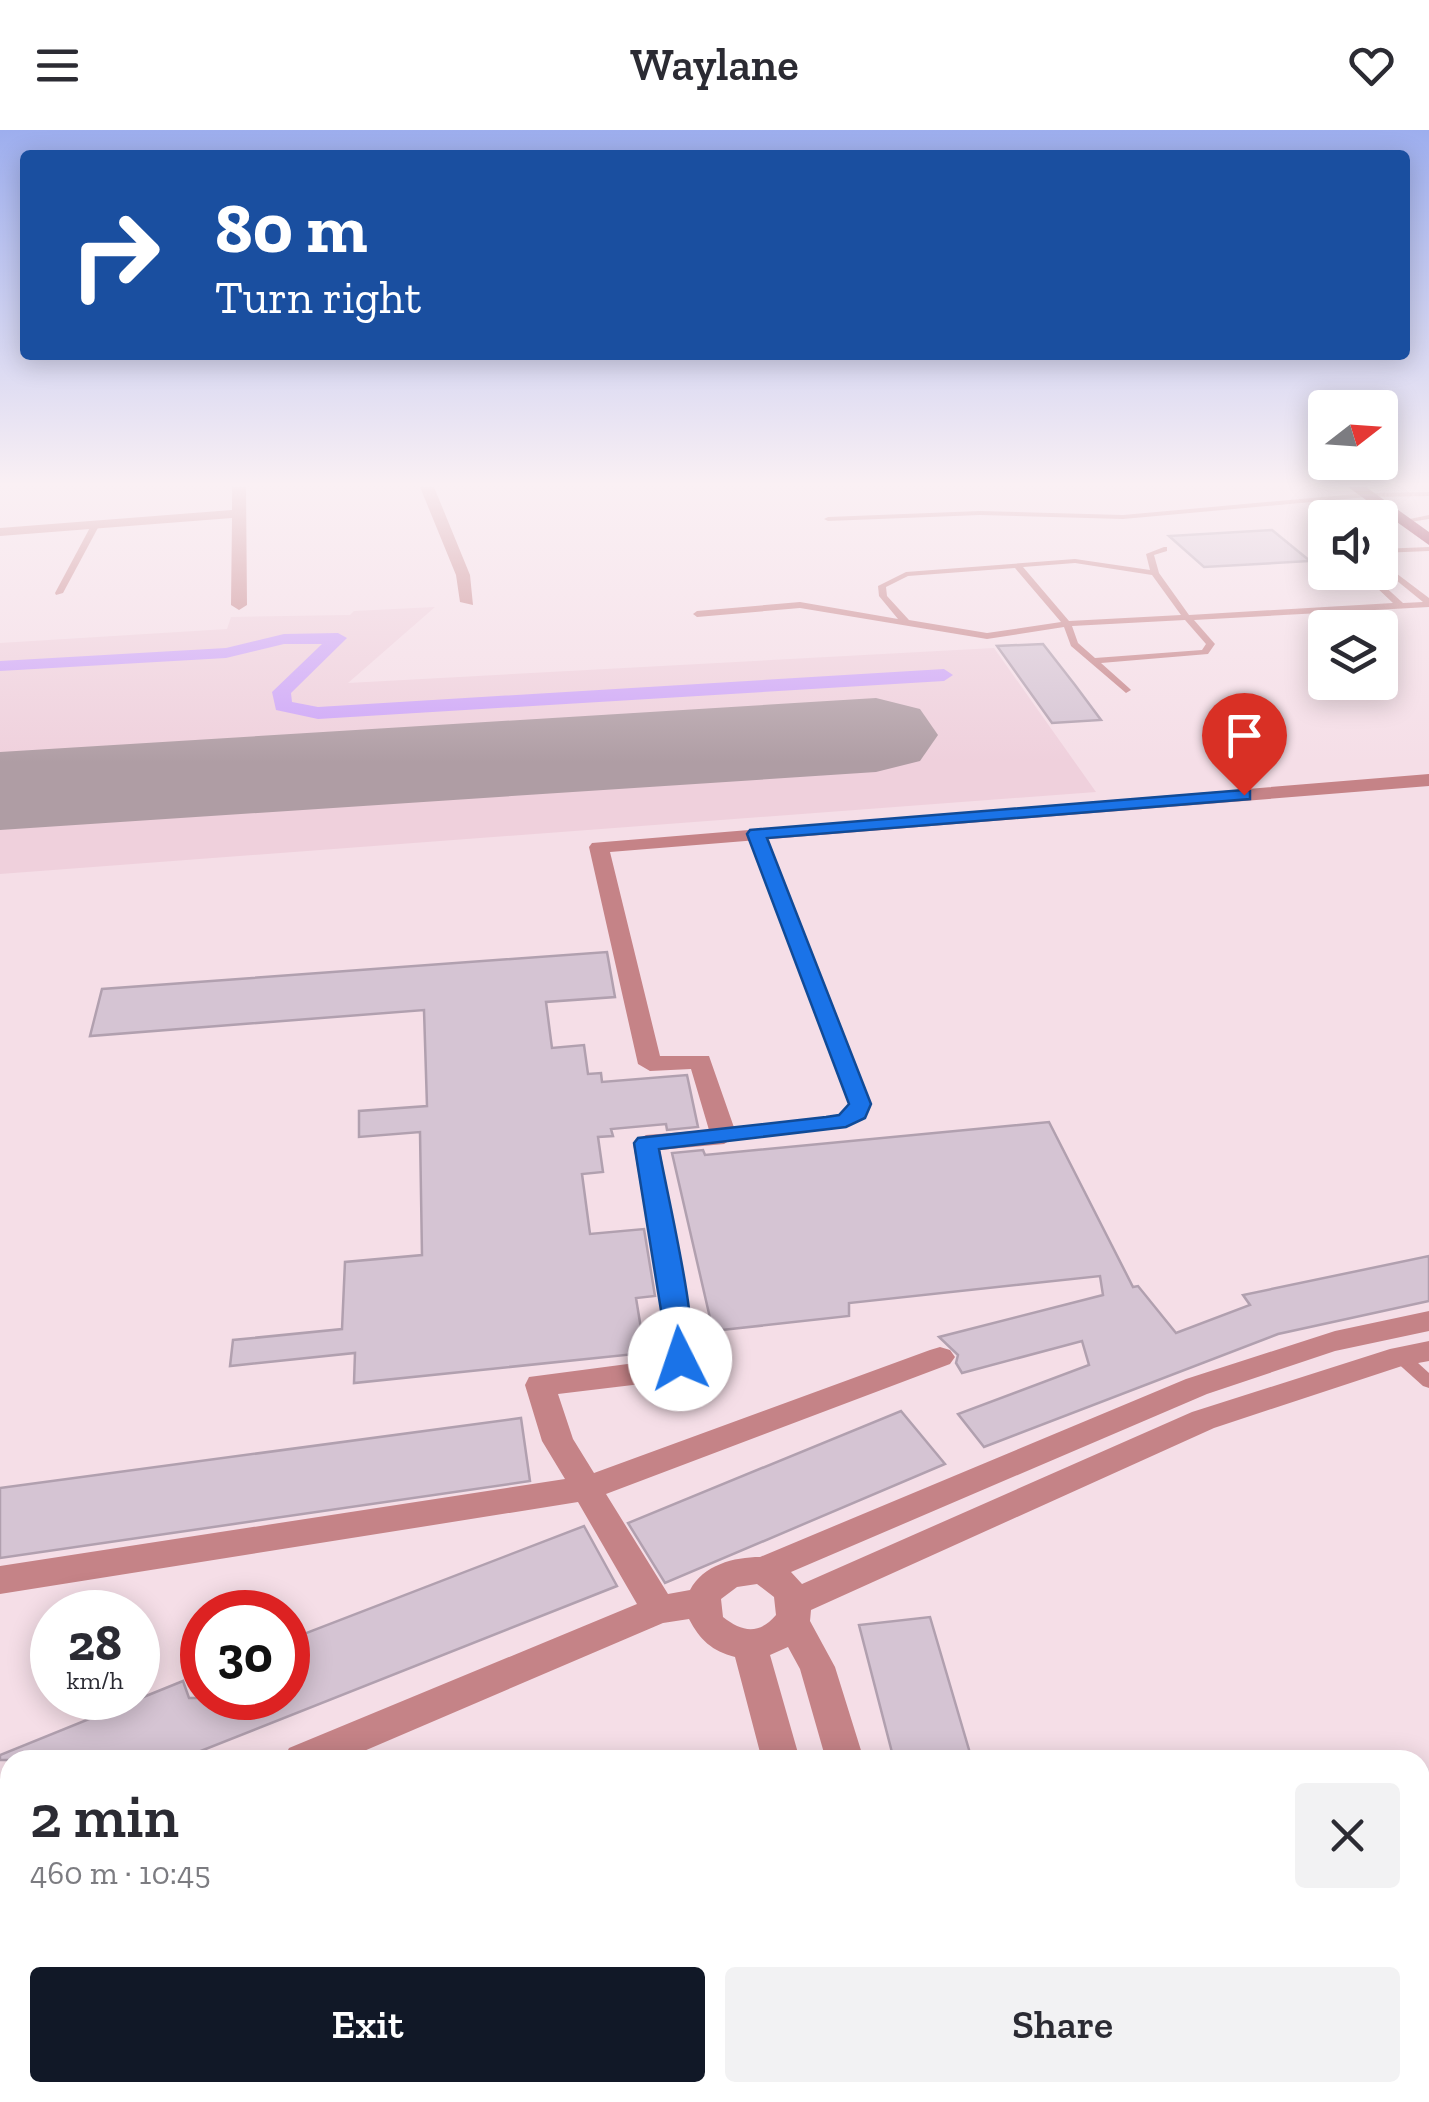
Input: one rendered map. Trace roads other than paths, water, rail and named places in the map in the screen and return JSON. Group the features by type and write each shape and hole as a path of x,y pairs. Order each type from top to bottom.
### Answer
{"street":[{"path":"238,605 239,579"},
{"path":"464,579 468,602"},
{"path":"659,1610 558,1441 540,1384 666,1370 680,1359 676,1314 646,1143 724,1136 701,1060 650,1064 600,846 1429,780"},
{"path":"763,1570 1170,1396 1382,1328 1429,1322"},
{"path":"1382,1328 1415,1354"},
{"path":"842,1750 818,1667 794,1612 785,1582 763,1570 743,1568 724,1574 710,1586 704,1602 705,1618 714,1632 731,1642 750,1646 776,1640 794,1612 1203,1420 1415,1354"},
{"path":"0,1580 588,1488 940,1357"},
{"path":"326,1750 659,1610 704,1602"},
{"path":"750,1646 760,1694 779,1750"}],"lane":[{"path":"59,592 66,579"},
{"path":"890,579 882,586 884,596 907,624"},
{"path":"1029,579 1066,624 1074,644 1126,690"},
{"path":"1092,661 1168,656 1211,648 1159,579"},
{"path":"1400,579 1429,603"},
{"path":"1384,590 1400,605"},
{"path":"697,614 800,605 987,636 1066,624 1429,603"},
{"path":"724,1136 846,1120 860,1104 756,834"},
{"path":"1415,1354 1429,1382"}],"waterway":[{"path":"0,666 226,653 284,639 338,638 281,692 283,706 318,713 944,675"}]}
